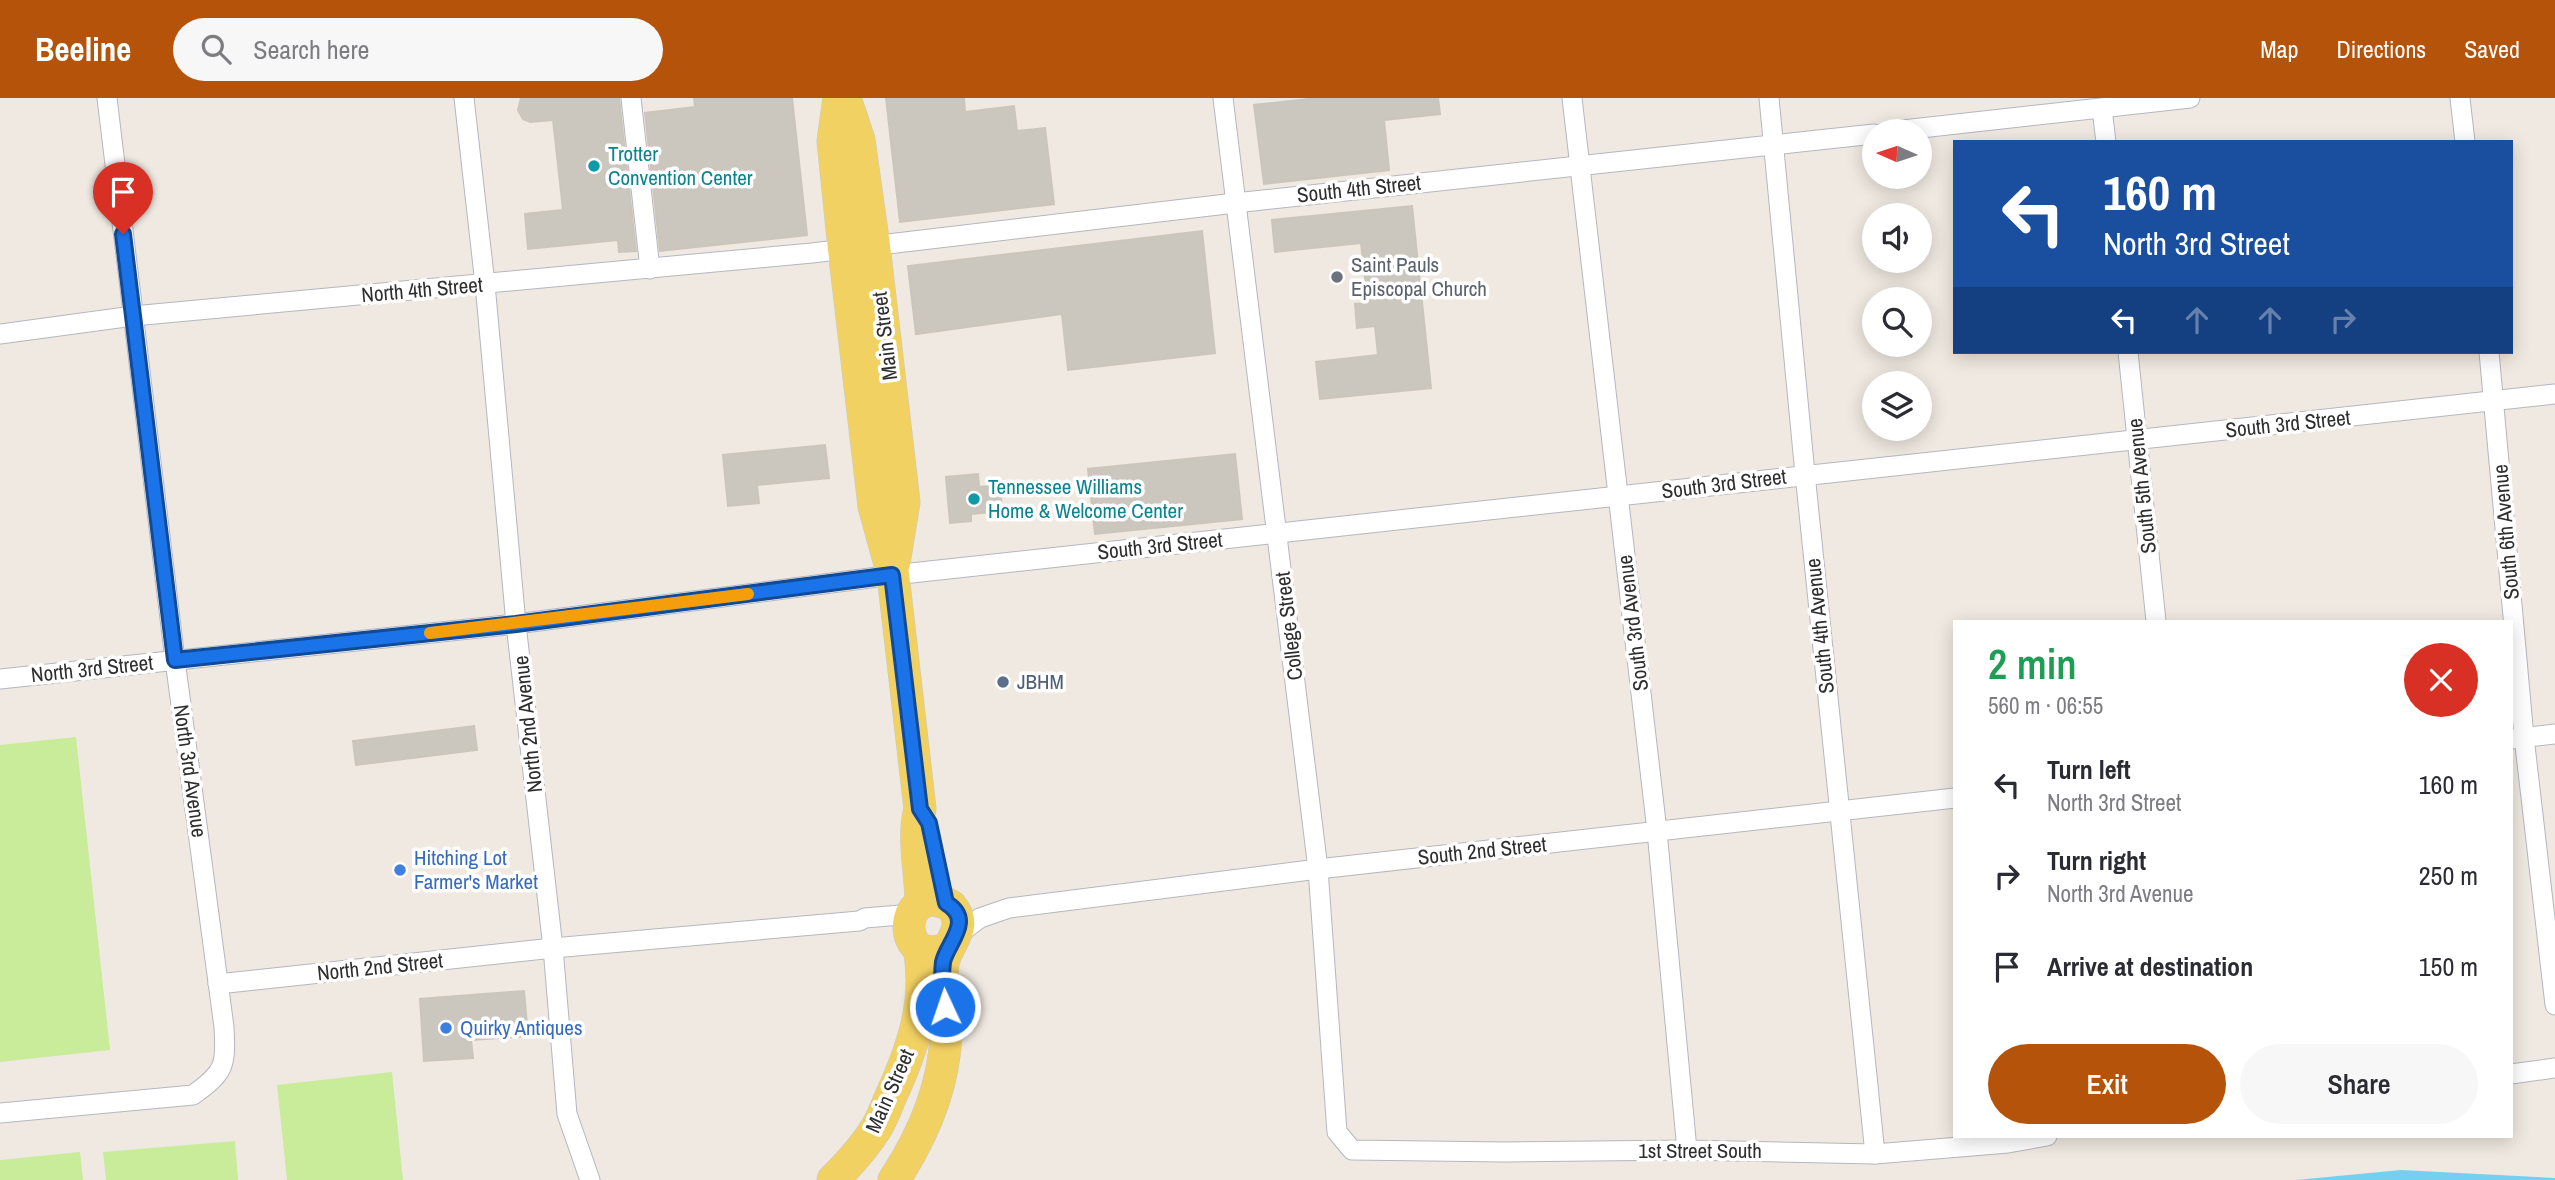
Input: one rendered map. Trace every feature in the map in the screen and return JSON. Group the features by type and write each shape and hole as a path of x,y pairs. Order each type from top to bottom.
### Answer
{"main road":[{"name":"Main Street","path":"839,98 833,141 859,247 904,502 892,575 920,809 929,823 933,925 943,965 946,1033 940,1078 933,1103 913,1151 894,1180"},
{"name":"Main Street","path":"845,98 859,140 859,247"},
{"name":"Main Street","path":"833,1180 856,1157 877,1127 906,1063 921,1006 933,925"}],"street":[{"name":"North 3rd Avenue","path":"107,98 175,660 218,985"},
{"name":"North 2nd Avenue","path":"464,98 568,1114 590,1180"},
{"path":"631,98 649,269"},
{"name":"College Street","path":"1223,98 1318,869 1337,1132 1352,1150"},
{"name":"South 3rd Avenue","path":"1572,98 1657,831 1687,1150"},
{"name":"South 4th Avenue","path":"1769,98 1838,811 1875,1154"},
{"path":"1932,125 2071,105 2102,109 2190,98"},
{"path":"2460,98 2465,140"},
{"path":"2102,109 2106,140"},
{"name":"South 4th Street","path":"859,247 1235,203 1862,135"},
{"name":"North 4th Street","path":"0,334 133,316 859,247"},
{"name":"South 5th Avenue","path":"2128,354 2156,620"},
{"name":"South 6th Avenue","path":"2489,354 2510,620"},
{"name":"South 3rd Street","path":"892,575 2555,394"},
{"name":"North 3rd Street","path":"0,678 516,624 892,575"},
{"name":"South 6th Avenue","path":"2513,668 2518,738 2555,1005"},
{"path":"2518,738 2555,734"},
{"name":"South 2nd Street","path":"933,925 980,918 1009,908 1318,869 1953,798"},
{"name":"North 2nd Street","path":"218,985 553,948 859,921 865,918 933,925"},
{"path":"0,1113 193,1095 214,1080 226,1060 218,985"},
{"path":"2513,1074 2555,1068"},
{"name":"1st Street South","path":"1352,1150 1687,1150 1875,1154 2007,1143 2036,1138"}],"green space":[{"path":"76,737 110,1050 0,1062 0,745"},
{"path":"392,1072 403,1180 287,1180 277,1085"},
{"path":"235,1141 238,1180 106,1180 103,1152"},
{"path":"80,1152 83,1180 0,1180 0,1160"}],"water":[{"path":"2401,1170 2555,1178 2555,1180 2296,1180"}],"building":[{"name":"Trotter Convention Center","path":"521,98 619,98 636,251 619,252 618,240 528,249 525,214 563,210 553,120 530,122 523,119 518,110"},
{"path":"694,98 792,98 807,235 660,251 645,113 695,107"},
{"path":"886,98 964,98 965,112 1014,106 1017,131 1045,128 1054,204 900,222"},
{"path":"1318,98 1438,98 1440,114 1384,120 1389,170 1264,184 1254,105"},
{"path":"1412,206 1431,388 1320,399 1316,362 1378,355 1375,326 1357,328 1355,304 1368,303 1361,243 1275,252 1272,220"},
{"path":"1202,231 1215,353 1068,370 1062,314 916,334 908,266"},
{"path":"825,445 829,478 757,485 759,503 728,506 723,455"},
{"path":"1235,454 1242,519 1095,534 1088,469"},
{"name":"Tennessee Williams Home & Welcome Center","path":"978,474 979,487 1000,485 1002,511 971,514 971,521 950,523 946,477"},
{"path":"474,726 477,750 356,765 353,741"},
{"path":"524,991 528,1036 471,1040 473,1058 424,1061 420,999"}],"slow traffic":[{"path":"430,633 748,594"}],"place":[{"name":"Trotter Convention Center","path":"594,166"},
{"name":"Saint Pauls Episcopal Church","path":"1337,277"},
{"name":"Tennessee Williams Home & Welcome Center","path":"974,499"},
{"name":"JBHM","path":"1003,682"},
{"name":"Hitching Lot Farmer's Market","path":"400,870"},
{"name":"Quirky Antiques","path":"446,1028"}],"route":[{"path":"123,234 175,660 516,624 892,575 920,809 929,823 946,903 955,910 959,924 955,940 946,950 943,965 945,1007"}]}
